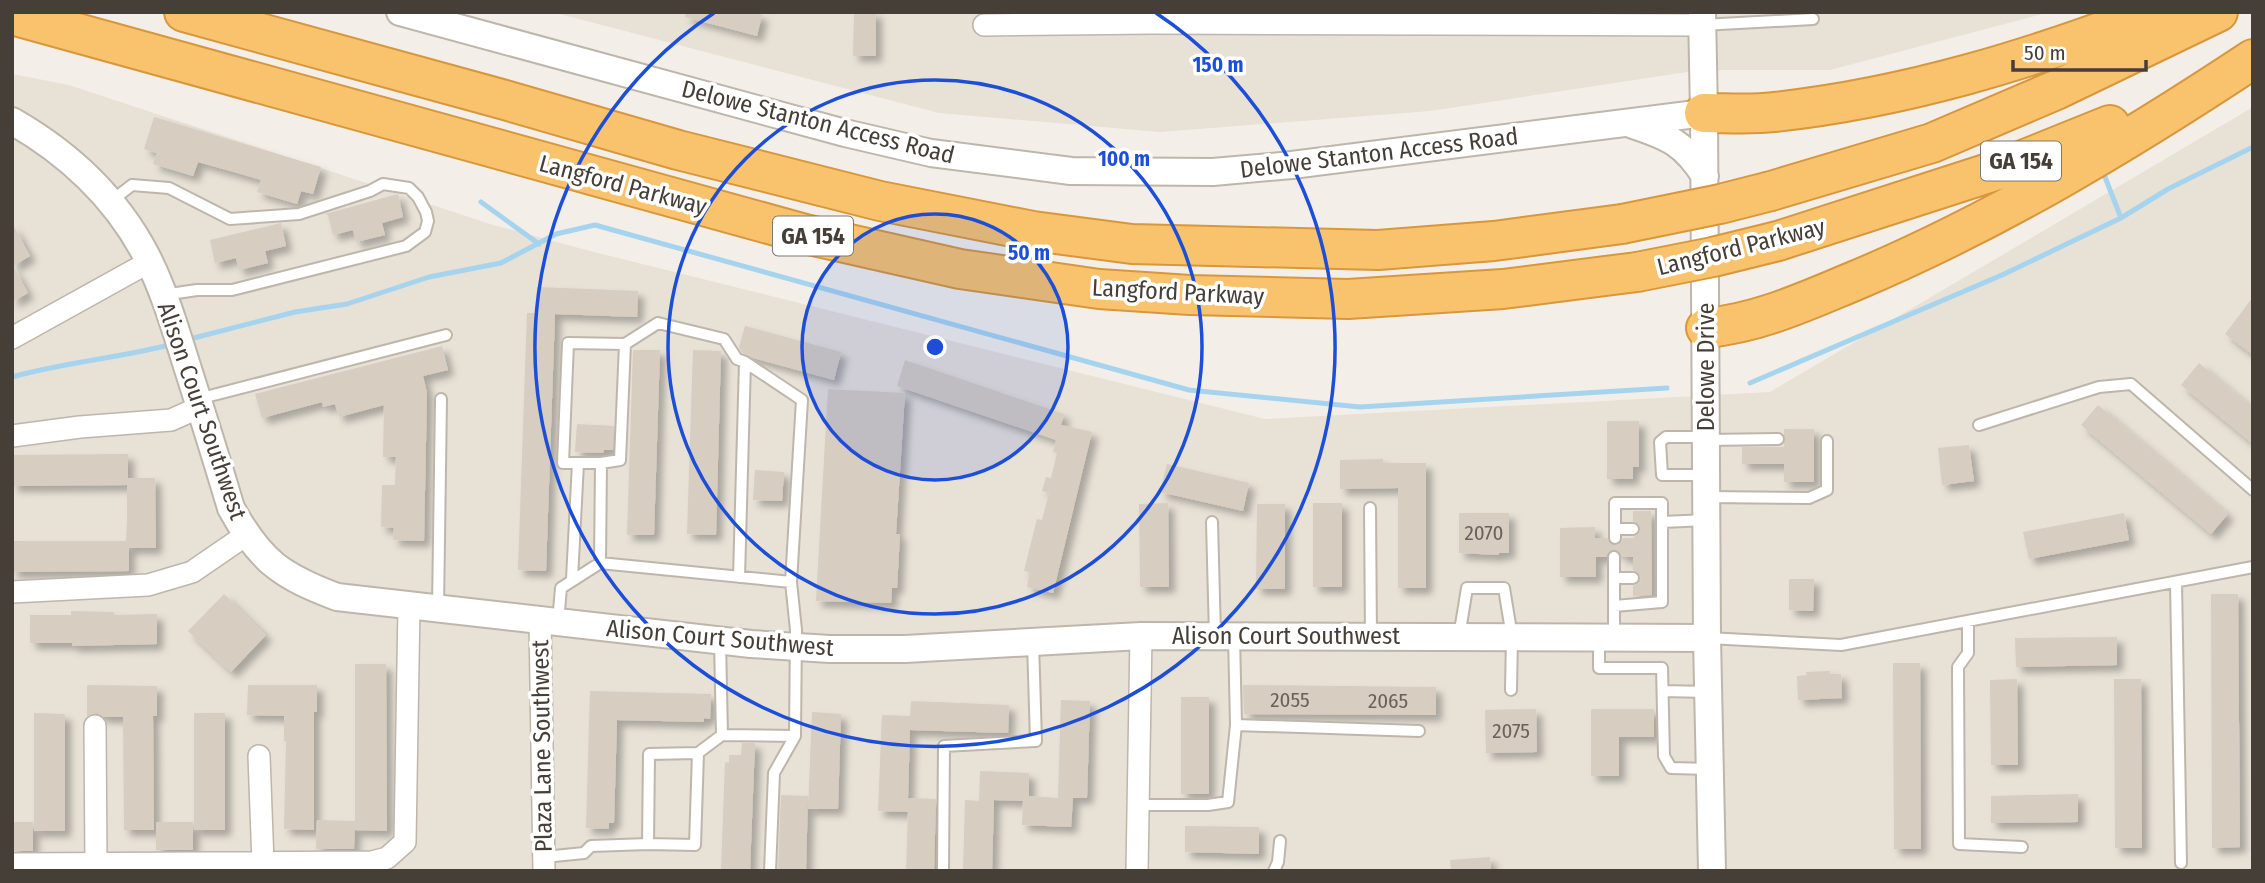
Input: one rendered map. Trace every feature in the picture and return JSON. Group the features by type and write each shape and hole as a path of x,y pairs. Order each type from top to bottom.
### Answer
{"highway":[{"name":"Langford Parkway","path":"184,12 678,150 880,201 1032,231 1132,244 1378,250 1494,241 1622,224 1771,191 1932,143 2056,90 2218,12"},
{"path":"1704,113 1773,112 1964,76 2020,60 2154,12"},
{"name":"Langford Parkway","path":"12,15 805,234 960,269 1099,289 1190,295 1348,299 1503,289 1637,272 1778,241 1998,170 2106,128 2253,51"},
{"path":"1706,328 1736,326 1791,308 1944,240 2153,125 2253,59"}],"street":[{"name":"Delowe Stanton Access Road","path":"400,12 845,133 931,153 1071,171 1226,171 1292,165 1704,113"},
{"path":"984,25 1702,18"},
{"name":"Delowe Drive","path":"1702,18 1707,638 1712,871"},
{"name":"Alison Court Southwest","path":"12,121 71,161 125,221 149,262 163,295 232,508 246,535 266,559 299,583 337,597 720,641 796,647 905,649 1141,636 1707,638"},
{"path":"1629,123 1661,135 1684,148 1705,176"},
{"path":"12,338 149,262"},
{"path":"12,436 80,427 171,420 198,403"},
{"path":"12,592 148,585 192,572 246,535"},
{"path":"12,864 372,862 387,858 405,842 409,605"},
{"name":"Plaza Lane Southwest","path":"544,864 549,622"},
{"path":"1137,871 1141,636"},
{"path":"95,726 96,864"},
{"path":"259,756 263,863"}],"lane":[{"path":"1702,18 1813,19"},
{"path":"110,202 132,185 169,188 230,219 299,214 370,191 383,184 409,188 418,197 426,212 428,221 425,232 406,246 232,290 197,290 163,295"},
{"path":"625,344 620,460 563,463 568,343 625,344 658,323 724,339 737,359 802,400 791,582 796,630 794,736 774,773 770,871"},
{"path":"198,403 446,335"},
{"path":"739,577 745,362"},
{"path":"1979,425 2099,387 2131,384 2253,490"},
{"path":"438,608 441,399"},
{"path":"1778,439 1666,437 1660,442 1662,475 1707,497 1809,498 1827,490 1827,441"},
{"path":"572,579 578,463"},
{"path":"600,563 601,463"},
{"path":"1659,526 1707,497"},
{"path":"1614,606 1662,602 1656,577 1662,503 1615,503 1615,534 1633,529"},
{"path":"1370,508 1371,637"},
{"path":"1138,805 1208,805 1228,802 1236,724 1212,522"},
{"path":"1614,557 1614,606 1599,668 1662,668 1664,756 1671,768 1710,769"},
{"path":"549,622 561,588 600,563 791,582"},
{"path":"1707,638 1841,645 2253,567"},
{"path":"1615,578 1633,578"},
{"path":"2176,582 2181,863"},
{"path":"1459,637 1467,588 1504,588 1512,637 1511,690"},
{"path":"1968,621 1968,653 1958,667 1959,844 2022,847"},
{"path":"720,641 722,735"},
{"path":"943,871 944,746 1035,741 1033,642"},
{"path":"1663,691 1708,692"},
{"path":"1236,724 1419,731"},
{"path":"648,844 649,754 698,753 722,735 794,736"},
{"path":"544,864 584,853 591,846 695,845 698,753"},
{"path":"1274,871 1279,862 1280,841"}],"shaded area":[{"path":"552,12 2050,12 1830,70 1700,70 1430,111 1160,132 939,113"},
{"path":"12,74 69,85 490,224 1265,419 1770,392 2253,107 2253,871 12,871"}],"building":[{"path":"686,12 750,12 762,15 757,36 685,17"},
{"path":"854,12 876,12 876,56 853,56"},
{"path":"154,117 321,167 313,194 301,191 297,204 257,192 261,180 198,162 193,176 153,164 157,153 144,149"},
{"path":"398,194 403,217 382,223 385,235 356,242 353,230 333,235 328,215 325,214"},
{"path":"12,223 30,256 13,266 28,293 12,302"},
{"path":"281,223 286,246 265,251 268,263 239,270 236,258 215,263 210,240"},
{"path":"537,287 638,291 637,317 555,314 546,571 518,570 527,313 536,313"},
{"path":"2253,297 2253,355 2225,334"},
{"path":"745,326 841,352 834,380 742,353 739,347"},
{"path":"442,346 448,370 423,376 427,393 424,541 393,540 394,528 381,527 382,485 395,485 396,457 383,457 384,405 339,417 335,404 323,407 322,402 262,418 255,394"},
{"path":"633,350 660,350 654,535 627,535"},
{"path":"693,350 721,351 716,535 687,534"},
{"path":"905,360 1064,414 1061,425 1092,432 1053,593 1027,587 1030,572 1024,571 1037,519 1042,520 1049,493 1042,491 1046,477 1051,478 1057,453 1053,452 1056,440 897,386"},
{"path":"2199,363 2253,408 2253,444 2181,385"},
{"path":"828,389 905,393 896,534 900,534 897,588 892,588 891,603 816,601"},
{"path":"2098,405 2228,514 2211,534 2081,425"},
{"path":"1607,421 1639,421 1639,467 1633,467 1633,479 1607,479"},
{"path":"577,424 614,426 613,450 604,450 603,453 575,452"},
{"path":"1784,429 1814,429 1814,482 1784,482 1784,464 1742,464 1742,447 1784,447"},
{"path":"1969,445 1974,481 1942,485 1938,448"},
{"path":"128,454 128,478 155,478 156,548 129,548 129,571 12,572 12,541 126,541 127,485 12,486 12,455"},
{"path":"1383,459 1383,463 1426,463 1426,588 1398,588 1398,488 1340,489 1340,460"},
{"path":"1167,464 1249,483 1243,511 1160,492"},
{"path":"755,470 784,472 782,501 753,500"},
{"path":"1168,503 1169,587 1140,587 1139,504"},
{"path":"1313,503 1342,503 1342,587 1313,587"},
{"path":"1257,504 1285,504 1285,589 1256,589"},
{"path":"1633,511 1651,511 1652,595 1633,596 1633,586 1641,579 1633,570 1633,557 1622,557 1615,549 1606,557 1596,557 1596,577 1560,577 1560,528 1595,527 1595,538 1607,538 1616,546 1623,538 1633,538 1640,532 1639,525 1633,521"},
{"path":"1459,513 1509,513 1509,553 1459,553"},
{"path":"2124,513 2129,540 2029,559 2023,532"},
{"path":"1789,579 1814,579 1813,611 1789,610"},
{"path":"224,594 266,635 231,672 188,631"},
{"path":"2211,594 2238,594 2240,847 2212,848"},
{"path":"71,611 114,612 114,615 157,614 157,644 72,646 72,643 30,643 30,615 71,615"},
{"path":"2117,637 2117,665 2016,667 2015,638"},
{"path":"1893,663 1920,663 1921,849 1894,849"},
{"path":"355,664 386,664 387,831 355,830"},
{"path":"1830,671 1830,674 1841,674 1842,698 1798,700 1797,676 1807,675 1806,672"},
{"path":"2017,679 2018,765 1991,765 1990,680"},
{"path":"2114,679 2141,679 2142,848 2115,848"},
{"path":"87,685 157,686 157,716 153,716 154,830 124,830 123,717 104,717 96,713 87,716"},
{"path":"248,685 317,685 317,712 314,712 314,830 284,829 284,716 247,715"},
{"path":"1243,685 1436,687 1436,715 1244,714"},
{"path":"590,691 711,694 710,719 704,718 704,722 617,720 614,823 609,823 609,829 586,828"},
{"path":"1181,697 1209,697 1209,794 1181,794"},
{"path":"1061,700 1090,701 1087,798 1073,798 1071,827 1022,825 1023,801 994,800 992,871 963,871 965,800 979,801 980,771 1029,773 1029,796 1058,798"},
{"path":"911,701 1009,705 1008,733 910,730 908,798 936,799 934,871 906,871 908,812 878,811 882,715 910,716"},
{"path":"1536,709 1537,752 1486,753 1485,710"},
{"path":"1591,709 1654,709 1654,737 1619,737 1619,776 1591,776"},
{"path":"812,712 841,714 838,809 808,809"},
{"path":"34,713 65,714 65,831 34,831"},
{"path":"194,713 225,713 225,830 194,830"},
{"path":"742,743 755,743 750,871 726,871 721,870 725,762 729,763 729,755 741,755"},
{"path":"2078,794 2078,822 1991,823 1991,796"},
{"path":"781,795 808,796 806,871 778,871"},
{"path":"317,820 355,821 354,849 316,849"},
{"path":"12,822 33,822 33,851 12,851"},
{"path":"156,822 193,822 193,850 156,850"},
{"path":"1185,826 1259,827 1259,854 1185,852"},
{"path":"1490,857 1491,871 1451,871 1450,860"}],"waterway":[{"path":"1750,383 2002,275 2121,218 2168,189 2253,147"},
{"path":"2105,177 2121,218"},
{"path":"481,202 539,244"},
{"path":"186,340 295,312 347,304 429,277 501,263 556,234 595,225 1189,390 1360,407 1667,388"},
{"path":"12,377 173,344"}]}
